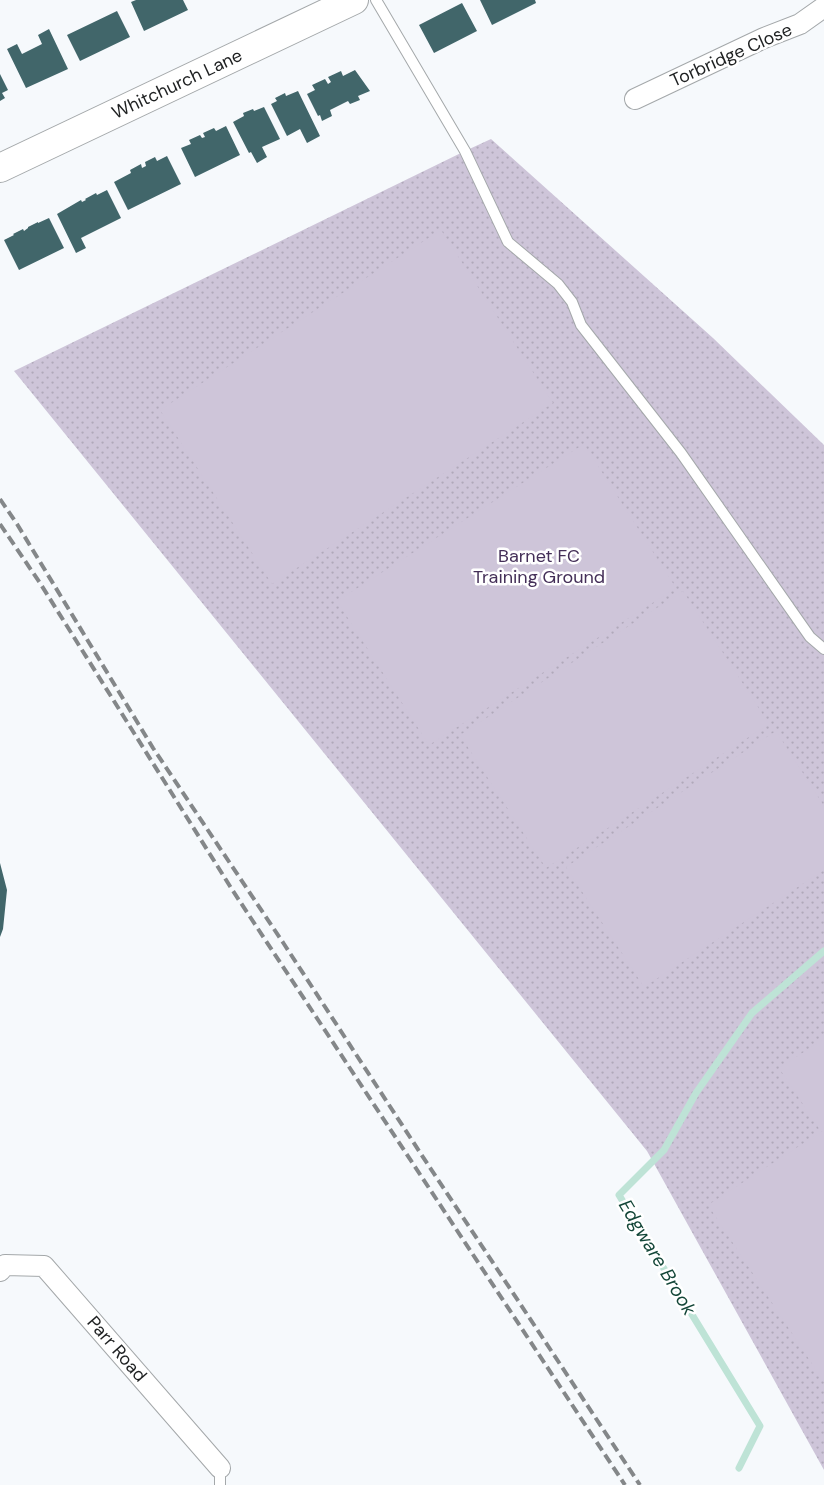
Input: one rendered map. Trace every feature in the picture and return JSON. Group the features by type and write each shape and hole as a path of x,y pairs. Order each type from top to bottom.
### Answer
{"main road":[{"name":"Whitchurch Lane","path":"0,168 354,0"}],"street":[{"name":"Torbridge Close","path":"635,99 764,38 800,24 824,7"},
{"name":"Parr Road","path":"0,1271 5,1265 44,1266 220,1476"}],"lane":[{"path":"376,0 465,151 508,242 558,284 572,302 581,325 681,453 810,637 824,649"}],"green space":[{"name":"Barnet FC Training Ground","path":"491,139 713,338 824,445 824,1470 647,1151 14,371"},
{"path":"441,230 553,403 272,584 160,410"},
{"path":"584,444 676,588 429,745 337,601"},
{"path":"683,591 769,724 546,868 460,735"},
{"path":"776,731 824,806 824,870 644,987 566,867"},
{"path":"824,1039 824,1127 820,1130 779,1068"},
{"path":"824,1130 824,1382 708,1205"}],"building":[{"path":"136,0 183,0 188,10 144,31 131,2"},
{"path":"480,0 535,0 536,3 492,25"},
{"path":"462,3 477,31 434,53 419,25"},
{"path":"117,11 130,37 80,61 67,35"},
{"path":"49,29 68,69 26,88 7,49 17,44 22,54 42,44 38,35"},
{"path":"355,70 370,91 358,96 360,100 350,104 348,101 330,110 332,116 322,121 307,94 315,90 312,85 325,79 328,84 331,82 328,77 341,71 343,76"},
{"path":"0,74 8,90 2,93 5,98 0,101"},
{"path":"298,91 320,136 307,143 300,129 287,136 271,104 277,101 275,98 285,93 286,96"},
{"path":"264,107 280,139 262,147 267,157 257,163 251,152 249,153 233,122 244,116 243,113"},
{"path":"226,126 240,155 195,177 181,148 191,144 189,140 200,135 202,138 205,137 203,133 214,128 216,131"},
{"path":"167,156 181,184 128,210 114,182 131,173 130,170 141,164 142,168 146,166 145,162 155,157 157,161"},
{"path":"107,190 121,218 81,238 86,248 76,253 57,214 81,200 82,202 96,193 97,195"},
{"path":"49,218 64,248 19,270 4,240 23,229 24,231 28,227"},
{"path":"0,863 7,890 3,929 0,937"}],"waterway":[{"name":"Edgware Brook","path":"739,1468 760,1426 619,1195 664,1150 696,1093 752,1013 824,951"}],"railway":[{"path":"0,499 153,748 640,1485"},
{"path":"0,524 40,583 233,891 625,1485"}]}
